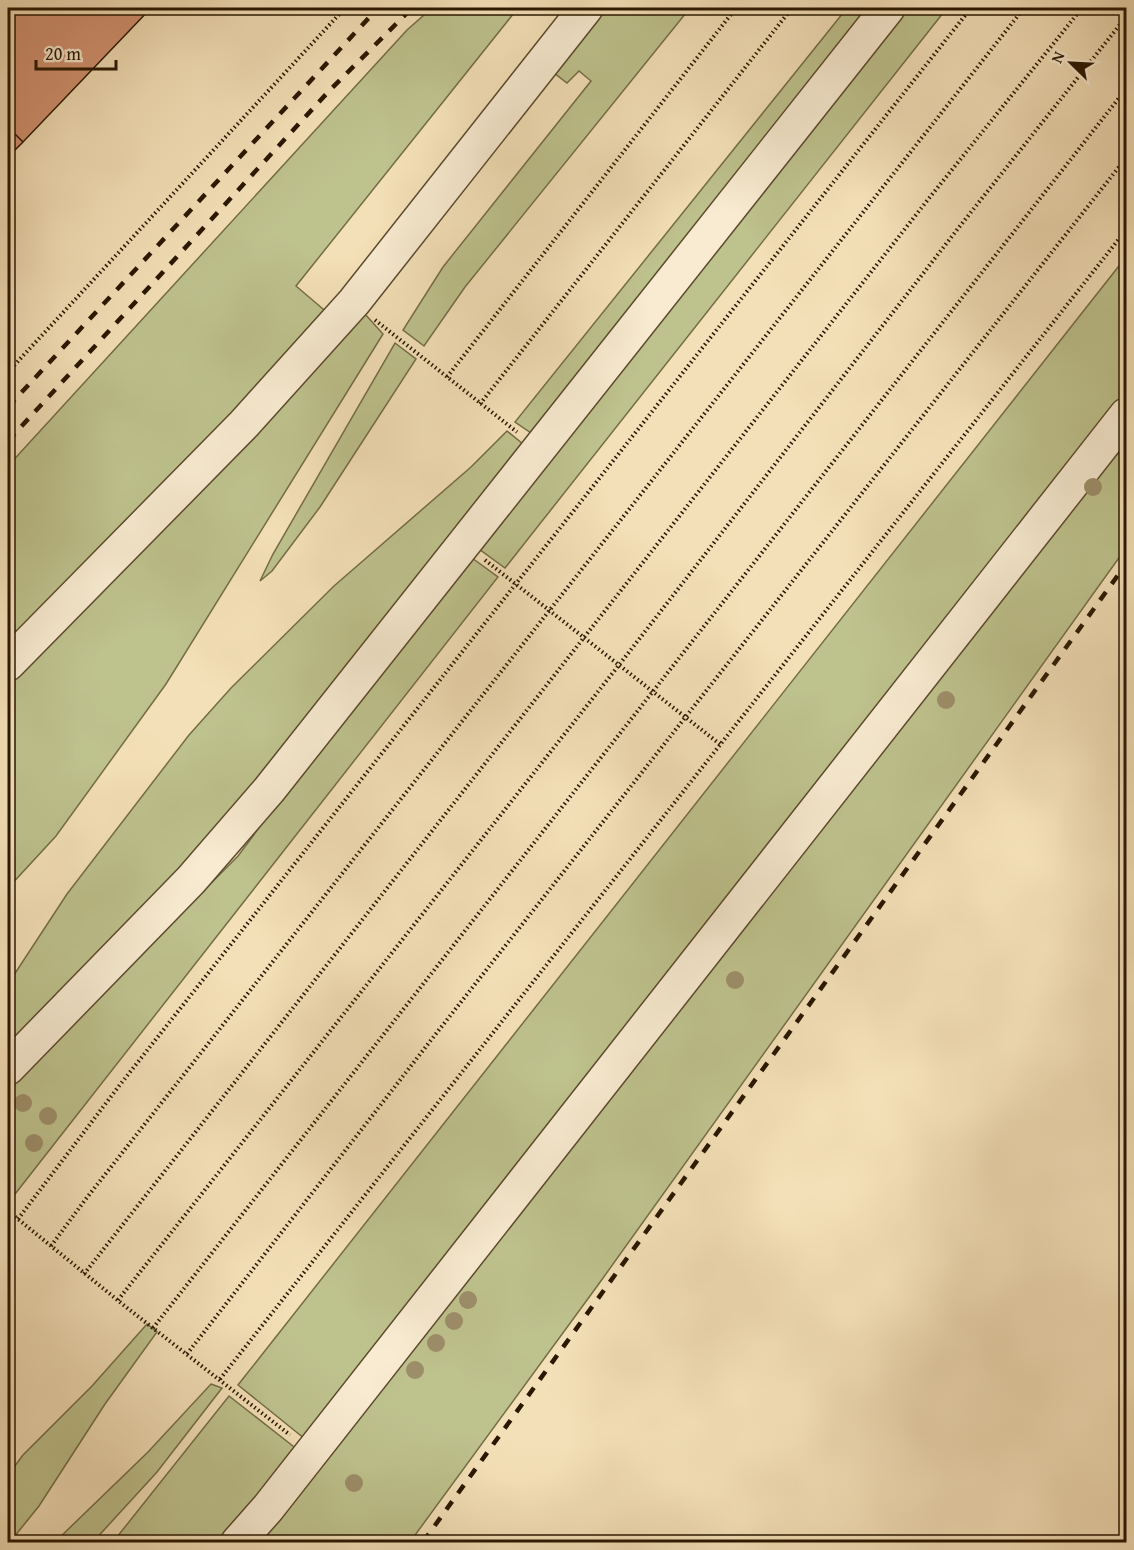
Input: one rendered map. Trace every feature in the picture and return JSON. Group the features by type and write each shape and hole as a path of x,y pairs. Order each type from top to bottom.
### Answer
{"lane":[{"path":"8,664 244,424 354,302 586,8"},
{"path":"8,1068 191,880 269,790 888,8"},
{"path":"238,1542 312,1452 1126,415"}],"path":[{"path":"8,372 345,8"},
{"path":"447,377 736,8"},
{"path":"480,404 792,8"},
{"path":"18,1219 119,1086 971,8"},
{"path":"51,1246 1024,8"},
{"path":"84,1274 930,197 1082,8"},
{"path":"118,1300 1126,17"},
{"path":"153,1328 1126,89"},
{"path":"187,1354 435,1035 1126,158"},
{"path":"220,1379 1126,230"},
{"path":"354,302 539,449"},
{"path":"464,544 721,745"},
{"path":"8,1211 84,1274 312,1452"}],"green space":[{"path":"432,8 518,8 296,286 330,315 8,644 8,466 407,30"},
{"path":"597,8 690,8 465,287 424,346 403,330 443,267 591,81 579,71 567,83 549,69"},
{"path":"847,8 874,8 537,437 515,422"},
{"path":"902,8 947,8 505,568 479,549"},
{"path":"1126,257 1126,397 305,1439 238,1385"},
{"path":"364,313 383,334 166,684 56,836 8,888 8,677"},
{"path":"395,343 416,359 320,507 272,571 260,581 273,554"},
{"path":"507,431 528,448 216,840 8,1052 8,984 67,894 189,735 231,688 334,586 471,467"},
{"path":"1126,433 1126,548 598,1285 410,1542 254,1542"},
{"path":"472,558 498,577 8,1203 8,1088 238,856 288,789"},
{"path":"147,1324 157,1332 105,1404 39,1506 8,1542 8,1475 23,1455 92,1386"},
{"path":"211,1384 222,1388 157,1472 93,1542 55,1542 148,1452"},
{"path":"229,1396 298,1450 216,1542 113,1542"}],"building":[{"path":"8,8 151,8 23,142 8,127"},
{"path":"8,127 23,142 8,157"}],"railway":[{"path":"8,407 378,8"},
{"path":"8,441 329,91 412,8"},
{"path":"423,1542 1126,564"}]}
